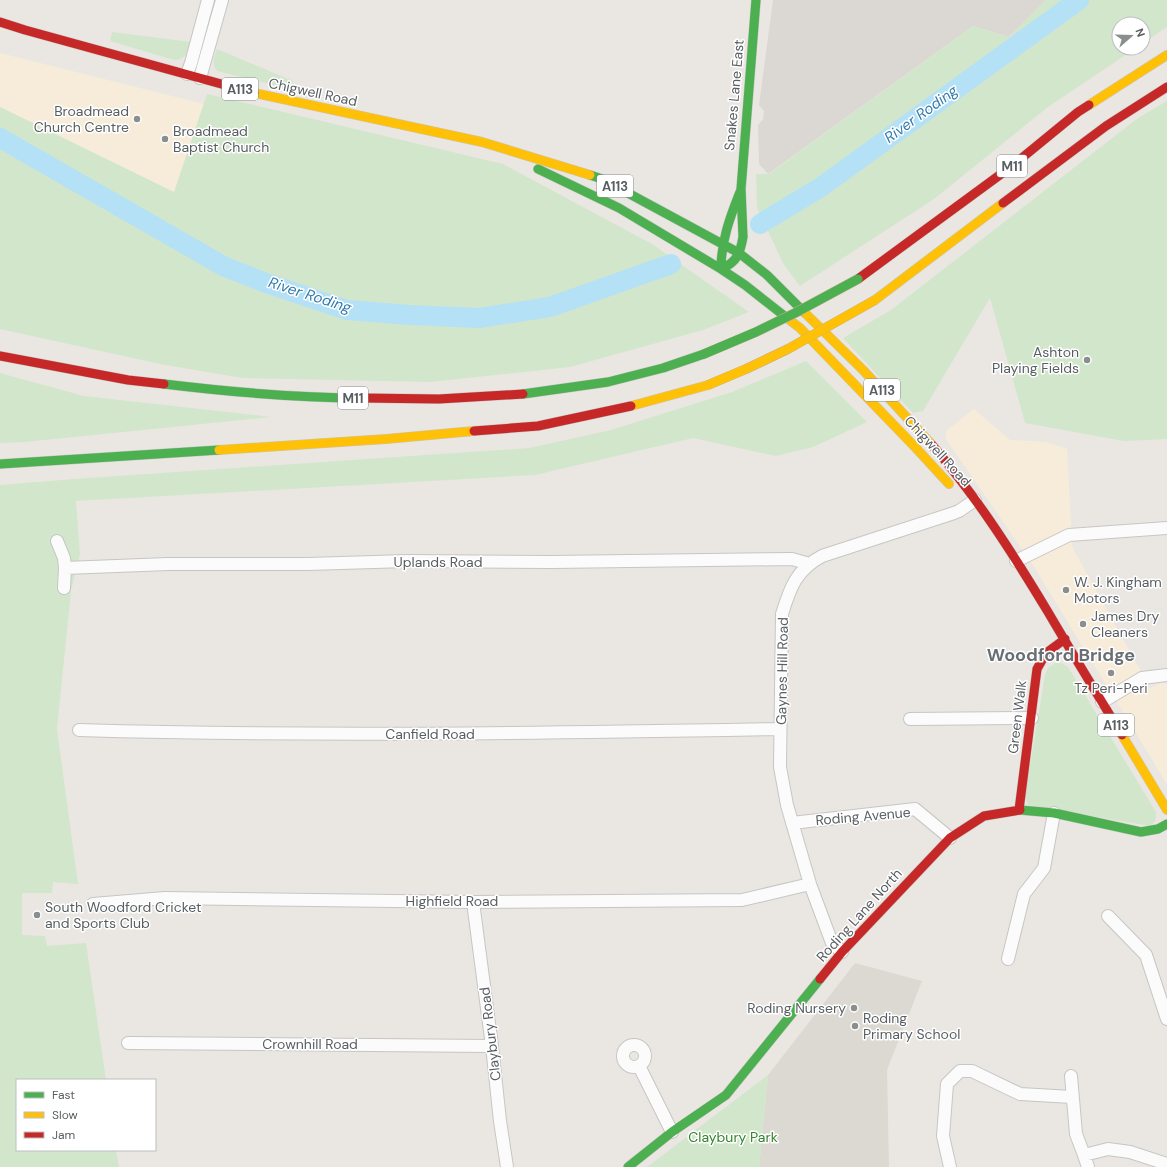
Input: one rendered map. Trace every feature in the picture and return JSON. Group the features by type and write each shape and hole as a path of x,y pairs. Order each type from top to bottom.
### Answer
{"main road":[{"name":"Snakes Lane East","path":"739,253 743,235 740,192 756,0"},
{"name":"Chigwell Road","path":"0,22 268,97 482,142 602,179 739,253 767,275 863,370 952,468 969,501 1006,545 1065,639 1167,810"},
{"name":"M11","path":"0,356 128,380 233,392 326,398 439,399 530,394 608,382 663,368 704,354 756,332 858,279 1012,166 1078,112 1167,55"},
{"name":"M11","path":"0,464 386,439 538,426 632,406 708,385 788,349 874,300 1106,126 1167,87"},
{"name":"Chigwell Road","path":"482,142 619,208 745,285 800,328 916,447 954,490"},
{"name":"Snakes Lane East","path":"722,244 740,192"},
{"path":"722,244 720,257 721,269 732,263 739,253"},
{"name":"Green Walk","path":"1019,810 1032,718 1037,668 1046,653 1065,639"},
{"name":"Roding Lane North","path":"628,1167 672,1132 726,1095 842,952 950,838 984,816 1019,810 1054,813 1141,832 1158,829 1167,824"}],"street":[{"path":"187,74 208,0"},
{"path":"200,78 222,0"},
{"name":"Gaynes Hill Road","path":"842,952 832,943 810,884 787,805 780,767 782,614 794,580 810,564 822,556 954,513 969,501"},
{"path":"1016,561 1069,535 1167,528"},
{"path":"57,541 64,558 64,588"},
{"name":"Uplands Road","path":"65,568 176,564 308,564 407,561 544,562 792,559 810,564"},
{"path":"1102,702 1142,678 1167,675"},
{"path":"910,719 1032,718"},
{"name":"Canfield Road","path":"79,730 167,733 409,734 780,729"},
{"name":"Roding Avenue","path":"792,823 915,809 950,838"},
{"path":"1008,959 1024,894 1044,868 1054,813"},
{"name":"Highfield Road","path":"93,904 165,898 474,902 742,900 810,884"},
{"name":"Claybury Road","path":"474,902 500,1121 507,1167"},
{"path":"1108,916 1146,955 1167,1019"},
{"name":"Crownhill Road","path":"128,1043 492,1046"},
{"path":"639,1066 672,1132"},
{"path":"950,1167 943,1136 947,1084 960,1071 972,1071 1020,1094 1072,1097"},
{"path":"1071,1076 1076,1134 1088,1167"},
{"path":"1084,1155 1108,1149 1130,1152 1167,1164"}],"shaded area":[{"path":"773,0 1046,0 1009,37 973,26 768,174 759,164 758,125 763,119 764,111 759,105"},
{"path":"0,53 204,104 174,193 0,107"},
{"path":"974,409 1010,440 1047,442 1067,449 1072,547 1150,688 1161,683 1167,684 1167,785 1035,568 946,439 946,431"},
{"name":"Roding Primary School","path":"855,963 922,981 887,1070 889,1167 759,1167 768,1075"}],"green space":[{"path":"1046,0 1167,0 1167,27 1151,38 1151,16 1111,16 1111,56 1124,56 1048,107 934,199 800,286 784,265 757,208 756,174 769,174 973,26 1009,37"},
{"path":"112,32 191,42 186,55 182,58 174,60 110,41"},
{"path":"217,49 293,81 290,89 217,71 215,68 214,57"},
{"path":"207,94 503,164 652,244 749,312 703,330 570,367 430,382 242,378 160,364 0,329 0,107 174,192"},
{"name":"Ashton Playing Fields","path":"1167,101 1167,439 1124,441 1025,423 990,298 923,411 913,413 843,338 891,310 1138,118"},
{"path":"806,361 867,422 813,447 776,456 693,438 535,475 76,501 80,554 71,591 57,729 78,884 53,882 52,893 22,893 22,935 45,936 47,946 86,943 106,1079 16,1079 16,1151 116,1151 119,1167 0,1167 0,485 529,448 611,430 732,392"},
{"path":"0,373 84,396 271,417 25,442 0,443"},
{"path":"1055,663 1061,663 1068,667 1156,812 1155,820 1150,826 1028,805 1025,796 1045,675 1048,668"},
{"name":"Claybury Park","path":"768,1075 759,1167 647,1167"}],"waterway":[{"name":"River Roding","path":"760,224 821,187 1079,0"},
{"name":"River Roding","path":"0,138 225,267 266,283 347,310 479,318 550,307 671,264"}],"traffic: fast":[{"path":"740,192 724,239 721,269 737,257 741,248 743,237 741,189 756,0"},
{"path":"538,169 619,208 721,269 745,285 787,318"},
{"path":"590,175 602,179 739,253 767,275 805,313"},
{"path":"704,354 756,332 858,279"},
{"path":"523,394 608,382 663,368 704,354"},
{"path":"164,384 263,394 362,398"},
{"path":"0,464 219,450"},
{"path":"1020,810 1054,813 1141,832 1158,829 1167,824"},
{"path":"628,1167 672,1132 726,1095 820,979"}],"traffic: slow":[{"path":"1089,105 1167,55"},
{"path":"254,93 482,142 590,175"},
{"path":"875,300 1003,203"},
{"path":"708,385 788,349 875,300"},
{"path":"805,313 863,370 932,445"},
{"path":"787,318 800,328 949,484"},
{"path":"631,406 708,385"},
{"path":"219,450 386,439 474,431"},
{"path":"1122,735 1167,810"}],"traffic: jam":[{"path":"0,22 254,93"},
{"path":"1003,203 1106,126 1167,87"},
{"path":"858,279 1012,166 1078,112 1089,105"},
{"path":"0,356 128,380 164,384"},
{"path":"362,398 439,399 523,394"},
{"path":"474,431 538,426 631,406"},
{"path":"932,445 979,505 1008,547 1122,735"},
{"path":"1019,810 1037,669 1046,653 1065,639"},
{"path":"820,979 842,952 950,838 984,816 1020,810"}],"place":[{"name":"Broadmead Church Centre","path":"137,119"},
{"name":"Broadmead Baptist Church","path":"165,139"},
{"name":"Ashton Playing Fields","path":"1087,360"},
{"name":"W. J. Kingham Motors","path":"1066,590"},
{"name":"James Dry Cleaners","path":"1083,624"},
{"name":"Tz Peri-Peri","path":"1111,673"},
{"name":"South Woodford Cricket and Sports Club","path":"37,915"},
{"name":"Roding Nursery","path":"854,1008"},
{"name":"Roding Primary School","path":"855,1026"}],"district":[{"name":"Woodford Bridge","path":"1061,655"}]}
